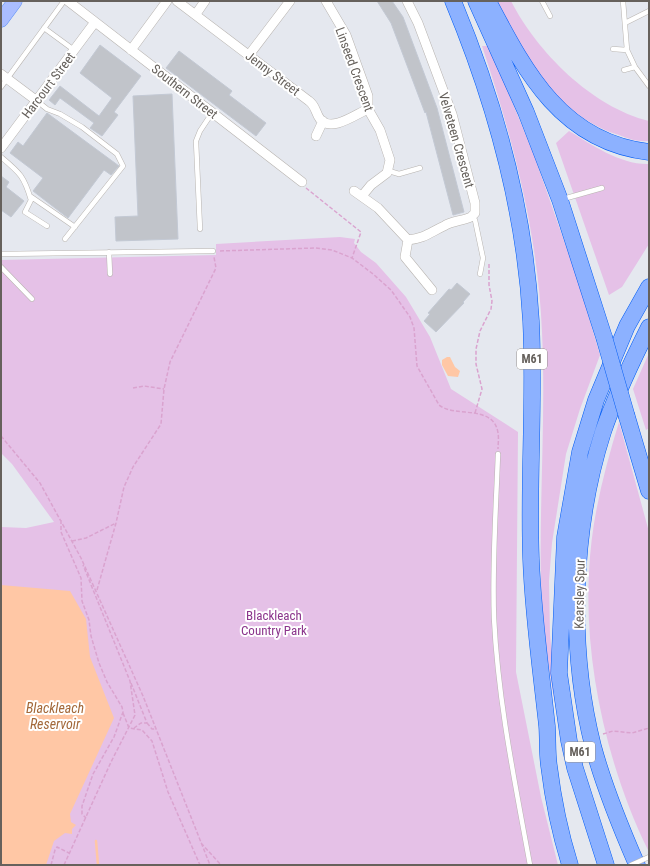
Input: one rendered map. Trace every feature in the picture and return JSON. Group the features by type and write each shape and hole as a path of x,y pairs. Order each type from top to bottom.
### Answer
{"highway":[{"name":"M61","path":"453,1 489,98 504,149 517,208 524,256 531,327 532,406 530,510 532,590 547,727 548,764 570,865"},
{"path":"476,1 526,112 560,200 604,337 649,491"},
{"path":"488,1 510,44 533,80 566,118 587,132 611,144 634,151 649,152"},
{"name":"Kearsley Spur","path":"561,633 565,537 580,452 596,400 627,326 649,287"},
{"name":"Kearsley Spur","path":"637,865 608,793 592,737 585,702 578,636 578,587 583,523 603,431 633,358 649,327"},
{"name":"M61","path":"561,633 559,673 569,741 581,789 606,865"},
{"name":"M61","path":"561,633 577,738 586,780 618,865"},
{"name":"M61","path":"547,727 580,865"}],"main road":[{"path":"1,20 15,1"}],"street":[{"name":"Southern Street","path":"68,1 302,182"},
{"path":"131,50 167,1"},
{"name":"Jenny Street","path":"177,1 315,106 323,121"},
{"path":"196,14 205,1"},
{"path":"249,55 290,1"},
{"name":"Linseed Crescent","path":"326,1 346,35 368,96 368,109 380,130 390,160 389,171"},
{"name":"Velveteen Crescent","path":"407,1 418,23 452,114 475,204 474,213 471,216"},
{"name":"Harcourt Street","path":"1,148 95,22"},
{"path":"4,76 37,101"},
{"path":"316,136 323,121 329,124 337,124 368,109"},
{"path":"362,196 371,185 389,171"},
{"path":"354,191 386,216 408,240"},
{"path":"408,240 419,238 432,233 443,226 471,216"},
{"path":"408,240 405,257 432,290"}],"lane":[{"path":"1,87 4,76 44,28 64,1"},
{"path":"542,1 550,16"},
{"path":"623,1 627,50 635,67 649,86"},
{"path":"625,23 649,11"},
{"path":"44,28 74,50"},
{"path":"613,49 627,50"},
{"path":"624,70 635,67"},
{"path":"37,101 82,127 117,154 123,166 65,239"},
{"path":"200,229 196,141 204,124 212,113"},
{"path":"1,157 21,175 31,200 25,212 47,226"},
{"path":"389,171 399,174 420,168"},
{"path":"560,200 602,188"},
{"path":"30,196 75,227"},
{"path":"471,216 475,220 484,258 480,274"},
{"path":"1,254 213,251"},
{"path":"109,252 110,274"},
{"path":"1,266 32,299"},
{"path":"498,454 494,564 494,619 502,701 530,865"},
{"path":"631,865 649,857"}],"path":[{"path":"302,182 307,191 362,232 352,258"},
{"path":"97,590 116,523 124,487 133,466 161,424 164,389 170,362 216,268 213,251 315,248 332,250 352,258 391,290 410,317 414,328 417,366 439,405 445,409 475,413 488,418 494,423 498,432 498,454"},
{"path":"475,413 482,389 476,364 476,349 480,332 491,309 492,301 489,285 489,258"},
{"path":"133,388 144,386 164,389"},
{"path":"1,436 40,483 61,518 97,590 156,729 210,865"},
{"path":"61,518 61,532 81,578 82,601 89,620 91,636 99,663 107,682 122,707 129,728"},
{"path":"72,541 86,538 116,523"},
{"path":"81,558 90,584 147,723 152,729 156,729"},
{"path":"64,865 135,715 130,681"},
{"path":"86,818 82,814 82,806 93,774 114,737 123,712"},
{"path":"134,728 141,723 147,723"},
{"path":"129,728 134,728 147,734 152,741 168,792 200,865"},
{"path":"592,737 613,731 632,733 649,728"},
{"path":"200,842 222,865"},
{"path":"51,865 57,847 69,853"}],"green space":[{"path":"497,1 511,1 522,20 551,58 568,75 587,90 607,104 628,114 649,121 649,141 630,139 597,126 578,114 561,99 545,82 519,42"},
{"path":"482,46 489,46 534,155 578,281 600,355 580,409 566,454 552,543 549,581 550,635 558,708 556,709 546,647 541,585 543,364 540,295 529,223 514,152"},
{"path":"569,131 617,158 649,164 649,244 622,287 609,295 556,143"},
{"name":"Blackleach Country Park","path":"340,237 355,239 354,243 361,252 376,263 406,297 430,337 451,389 518,432 516,672 541,797 558,865 1,865 1,527 26,528 54,522 12,464 1,453 1,260 216,255 216,244"},
{"path":"649,353 649,428 646,430 633,389"},
{"path":"619,422 649,532 648,850 634,819 610,751 595,679 590,643 588,608 592,534 603,478"}],"water":[{"path":"450,357 455,367 460,371 458,377 448,376 442,365 442,360"},
{"name":"Blackleach Reservoir","path":"1,585 70,591 86,619 90,657 114,718 70,814 71,822 76,825 72,829 72,834 65,833 54,841 46,865 1,865"}],"building":[{"path":"377,1 392,1 403,17 437,108 464,212 453,215 426,112 425,113 391,23"},
{"path":"100,45 141,76 114,112 118,115 102,136 90,128 94,123 60,98 55,105 49,100 60,86 99,116 112,98 80,73"},
{"path":"179,51 232,91 229,95 266,123 256,136 166,68"},
{"path":"172,94 178,239 116,241 115,217 138,216 133,96"},
{"path":"47,113 119,166 111,175 104,170 68,218 33,191 43,178 10,153 18,142 23,146"},
{"path":"1,176 9,182 6,187 24,201 11,217 1,210"},
{"path":"457,283 470,294 463,302 464,303 436,332 424,321 430,314 428,313 449,289 451,290"}],"waterway":[{"path":"96,841 98,865"}]}
